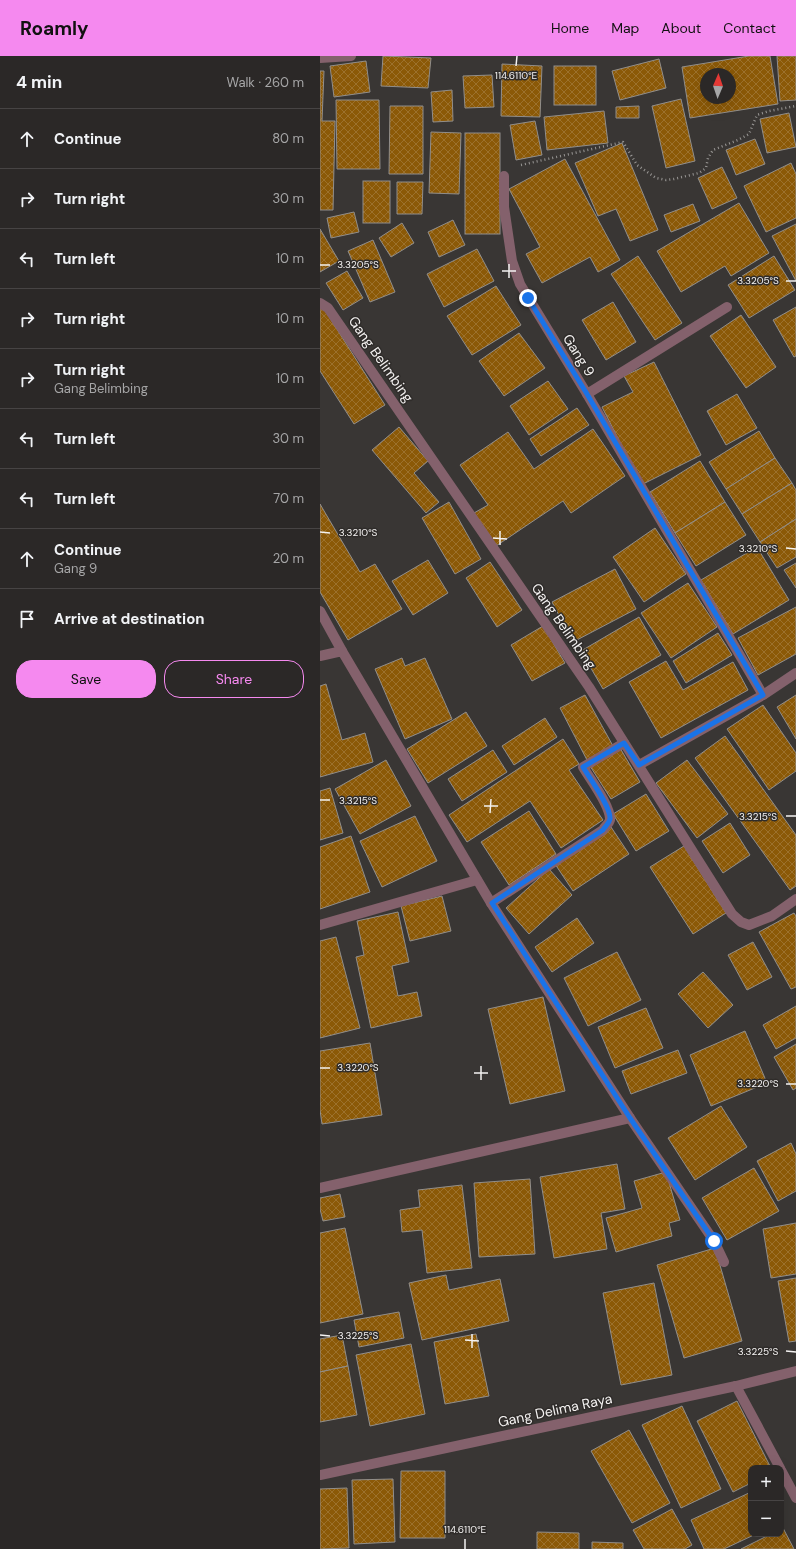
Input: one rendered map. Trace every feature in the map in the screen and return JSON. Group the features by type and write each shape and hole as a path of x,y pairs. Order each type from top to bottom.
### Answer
{"street":[{"path":"320,58 351,56"},
{"name":"Gang 9","path":"504,176 504,207 512,261 520,284 587,394 727,307"},
{"name":"Gang Belimbing","path":"320,303 328,308 589,687 732,914 741,922 750,925 772,916 796,899"},
{"path":"587,394 763,695"},
{"path":"320,611 477,880 630,1118 714,1241 724,1262"},
{"path":"320,656 342,651"},
{"path":"639,765 763,695 796,673"},
{"path":"492,903 603,830 609,822 610,815 607,807 583,767 624,743"},
{"path":"320,925 477,880"},
{"path":"320,1188 630,1118"},
{"name":"Gang Delima Raya","path":"320,1474 736,1386 796,1371"},
{"path":"736,1386 778,1465"},
{"path":"784,1476 796,1498"}],"path":[{"path":"504,176 511,169 517,166 624,142 637,165 656,178 666,180 699,173 706,168 708,158 713,150 749,134 757,115 796,106"}],"building":[{"path":"383,56 431,58 428,88 381,86"},
{"path":"749,56 770,56 778,104 690,118 682,67"},
{"path":"777,56 796,56 796,100 780,101"},
{"path":"659,59 666,88 620,100 612,71"},
{"path":"366,61 370,92 334,97 330,66"},
{"path":"502,64 542,66 540,117 501,116"},
{"path":"554,66 596,66 596,105 554,105"},
{"path":"320,71 324,71 322,121 335,121 333,210 320,210"},
{"path":"492,75 494,107 465,108 463,76"},
{"path":"452,90 453,121 433,122 431,92"},
{"path":"681,99 695,161 666,168 652,106"},
{"path":"336,100 379,100 380,169 337,169"},
{"path":"390,106 423,106 423,174 389,174"},
{"path":"639,106 639,118 616,118 616,107"},
{"path":"604,111 608,143 547,150 544,117"},
{"path":"789,113 796,147 767,153 760,119"},
{"path":"535,121 542,155 516,160 510,125"},
{"path":"431,132 461,133 459,194 429,193"},
{"path":"465,133 500,133 500,234 465,234"},
{"path":"755,139 765,164 736,175 726,150"},
{"path":"622,143 658,230 630,241 616,209 598,216 575,163"},
{"path":"565,159 620,260 598,272 590,257 542,283 526,254 540,247 509,189"},
{"path":"791,163 796,174 796,218 766,232 744,186"},
{"path":"722,167 737,198 712,209 698,178"},
{"path":"363,181 390,181 390,223 363,223"},
{"path":"397,182 423,182 422,214 397,214"},
{"path":"739,203 769,253 731,276 725,266 681,292 657,251"},
{"path":"693,204 700,221 671,232 664,215"},
{"path":"354,212 359,232 331,238 327,218"},
{"path":"453,220 465,245 439,257 428,232"},
{"path":"402,223 414,243 391,257 379,238"},
{"path":"796,224 796,281 772,236"},
{"path":"320,229 339,261 320,272"},
{"path":"373,240 395,292 370,302 348,251"},
{"path":"477,249 494,281 444,307 427,274"},
{"path":"638,256 682,323 655,340 611,274"},
{"path":"774,256 795,290 749,318 728,285"},
{"path":"347,271 363,298 343,310 326,283"},
{"path":"496,286 521,325 472,355 447,316"},
{"path":"613,302 636,342 606,360 582,320"},
{"path":"320,304 385,405 354,424 320,371"},
{"path":"796,307 796,356 794,357 773,320"},
{"path":"741,315 776,367 746,388 710,336"},
{"path":"519,333 545,368 504,396 479,361"},
{"path":"654,362 701,455 643,484 602,407 633,392 624,376"},
{"path":"548,381 568,409 529,435 510,406"},
{"path":"737,394 757,428 726,445 707,411"},
{"path":"577,408 589,425 541,456 530,439"},
{"path":"399,427 428,461 414,473 439,502 426,513 372,450"},
{"path":"593,429 625,476 571,513 563,501 496,546 474,513 488,505 460,465 508,432 534,469"},
{"path":"759,431 775,458 726,489 709,462"},
{"path":"775,458 792,483 742,514 726,489"},
{"path":"700,461 725,502 675,533 650,492"},
{"path":"792,483 796,490 796,519 760,542 742,514"},
{"path":"449,502 481,559 455,574 422,518"},
{"path":"725,502 746,535 696,566 675,533"},
{"path":"320,504 360,572 375,564 402,609 348,640 320,592"},
{"path":"796,519 796,557 777,568 760,542"},
{"path":"655,528 686,574 644,602 613,557"},
{"path":"757,547 789,600 733,634 701,580"},
{"path":"428,560 448,593 413,615 392,581"},
{"path":"490,562 522,610 497,627 466,578"},
{"path":"796,563 796,588 784,570"},
{"path":"615,569 636,609 573,642 552,602"},
{"path":"688,583 717,627 671,658 641,613"},
{"path":"796,607 796,654 758,675 738,638"},
{"path":"639,617 661,655 603,689 581,651"},
{"path":"543,626 565,663 532,681 511,645"},
{"path":"718,633 732,655 686,683 673,661"},
{"path":"402,658 405,666 425,658 452,719 405,739 375,669"},
{"path":"666,661 683,690 733,662 748,690 661,738 629,682"},
{"path":"326,684 342,740 365,733 373,762 320,777 320,686"},
{"path":"585,695 613,746 587,760 560,708"},
{"path":"796,695 796,739 777,707"},
{"path":"763,705 796,753 796,771 769,790 727,729"},
{"path":"466,712 487,746 428,783 407,749"},
{"path":"545,718 557,737 514,765 502,746"},
{"path":"725,736 796,835 796,886 790,890 695,758"},
{"path":"563,739 579,764 569,770 603,820 561,848 530,801 467,842 449,815"},
{"path":"620,748 640,782 611,799 590,766"},
{"path":"493,750 507,772 462,801 448,779"},
{"path":"386,760 411,806 360,834 335,789"},
{"path":"687,760 728,814 697,838 656,783"},
{"path":"330,788 343,833 320,840 320,791"},
{"path":"646,794 669,831 636,851 613,814"},
{"path":"529,811 556,854 509,885 481,842"},
{"path":"415,816 437,861 382,887 360,841"},
{"path":"730,823 750,855 723,873 702,841"},
{"path":"611,827 629,854 573,891 555,864"},
{"path":"351,836 370,892 320,909 320,847"},
{"path":"684,846 726,913 693,934 650,867"},
{"path":"549,869 572,895 529,934 506,908"},
{"path":"442,896 451,931 410,941 401,906"},
{"path":"398,912 409,962 392,966 398,996 417,992 422,1016 371,1028 356,957 364,955 357,921"},
{"path":"794,913 796,916 796,987 791,989 759,932"},
{"path":"577,918 594,943 552,972 535,947"},
{"path":"336,937 360,1028 320,1038 320,941"},
{"path":"753,942 772,977 747,990 728,955"},
{"path":"617,952 641,1000 588,1026 564,978"},
{"path":"703,972 733,1005 708,1028 678,994"},
{"path":"543,997 565,1091 510,1104 488,1009"},
{"path":"796,1006 796,1038 776,1049 763,1025"},
{"path":"646,1008 663,1048 615,1068 598,1027"},
{"path":"745,1031 767,1083 711,1106 690,1055"},
{"path":"370,1043 382,1115 322,1124 320,1110 320,1051"},
{"path":"796,1044 796,1088 793,1090 774,1057"},
{"path":"678,1050 687,1073 631,1094 622,1071"},
{"path":"721,1106 747,1147 695,1180 668,1138"},
{"path":"791,1143 796,1154 796,1191 778,1201 757,1161"},
{"path":"617,1164 625,1209 601,1213 607,1249 554,1258 540,1177"},
{"path":"754,1168 779,1211 727,1240 702,1198"},
{"path":"666,1172 680,1220 669,1223 672,1236 616,1252 606,1218 642,1208 634,1181"},
{"path":"530,1179 535,1254 479,1257 474,1183"},
{"path":"462,1185 472,1268 427,1273 422,1230 402,1232 400,1210 420,1207 418,1190"},
{"path":"340,1194 345,1217 323,1221 320,1209 320,1198"},
{"path":"796,1223 796,1274 771,1278 763,1229"},
{"path":"345,1228 363,1314 320,1323 320,1233"},
{"path":"715,1248 742,1341 684,1358 657,1265"},
{"path":"446,1275 449,1290 500,1279 509,1321 422,1340 409,1283"},
{"path":"796,1278 796,1341 789,1342 778,1281"},
{"path":"654,1283 672,1375 621,1385 603,1293"},
{"path":"399,1312 404,1338 359,1347 354,1320"},
{"path":"476,1334 489,1396 445,1404 434,1342"},
{"path":"342,1335 348,1366 320,1372 320,1339"},
{"path":"411,1344 425,1414 370,1426 356,1355"},
{"path":"348,1366 357,1415 320,1422 320,1372"},
{"path":"737,1401 769,1465 748,1465 748,1484 733,1492 697,1421"},
{"path":"682,1406 721,1489 681,1508 642,1425"},
{"path":"629,1430 670,1503 632,1523 591,1451"},
{"path":"401,1471 445,1471 445,1538 400,1538"},
{"path":"393,1479 395,1542 354,1544 352,1480"},
{"path":"347,1488 349,1548 320,1549 320,1489"},
{"path":"748,1493 748,1537 750,1537 724,1549 704,1549 691,1520"},
{"path":"672,1509 692,1545 685,1549 644,1549 633,1530"},
{"path":"784,1530 794,1549 741,1549 765,1537 784,1537"},
{"path":"537,1532 579,1533 579,1549 537,1549"},
{"path":"592,1542 623,1543 623,1549 592,1549"}],"route":[{"path":"528,298 587,394 763,695 639,765 624,743 583,767 607,807 610,815 609,822 603,830 492,903 630,1118 714,1241"}]}
